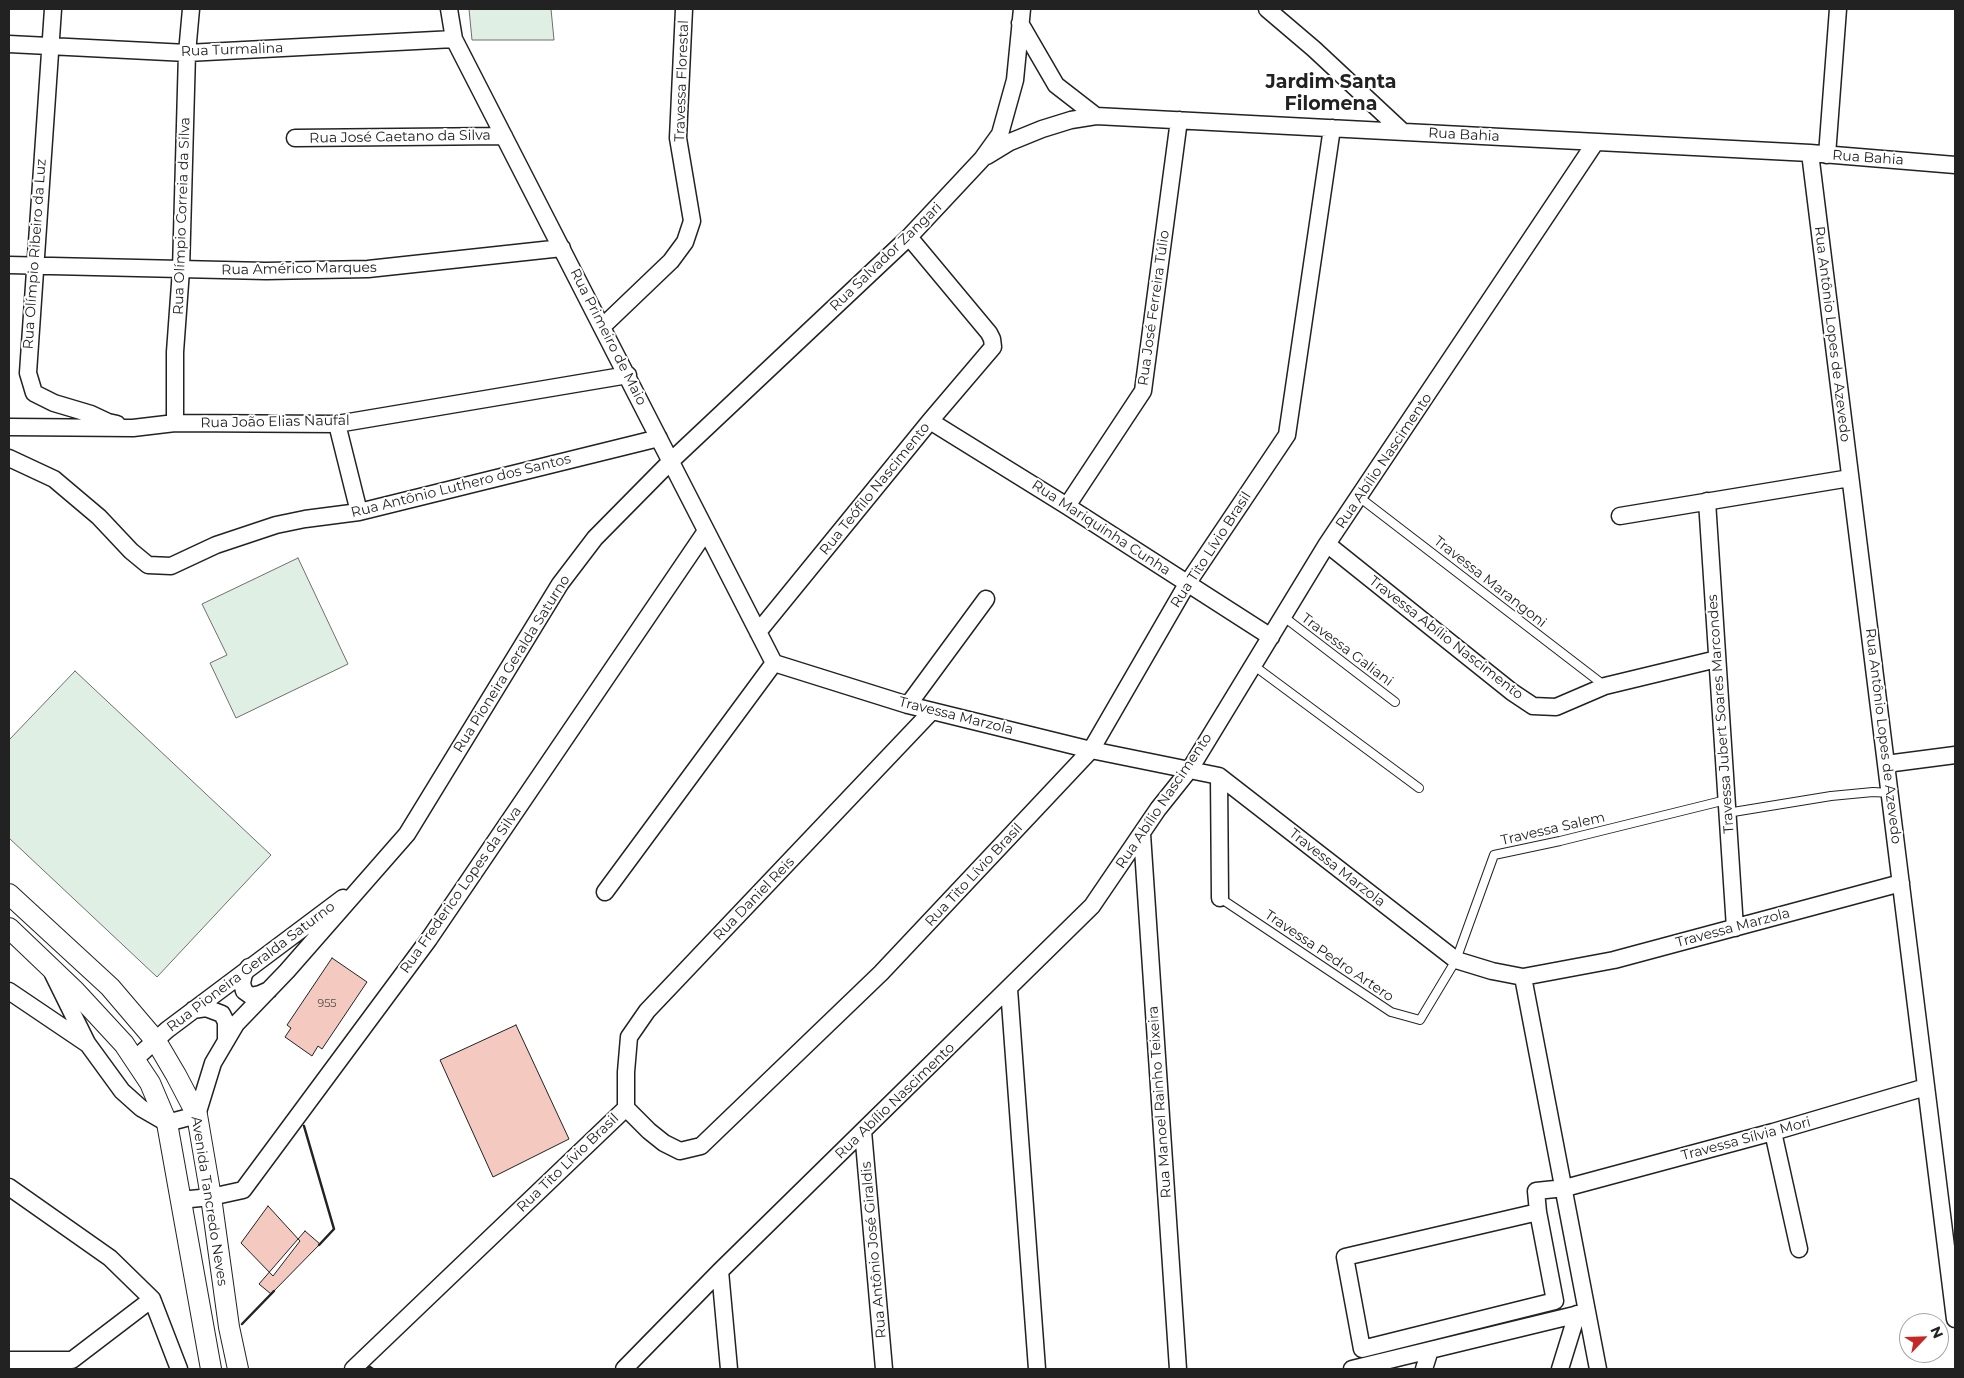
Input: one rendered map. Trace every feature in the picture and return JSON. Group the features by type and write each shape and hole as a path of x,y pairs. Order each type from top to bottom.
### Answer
{"street":[{"name":"Rua Olímpio Ribeiro da Luz","path":"53,9 28,347 28,373 34,393 54,403 92,414 108,422 133,428"},
{"name":"Rua Olímpio Correia da Silva","path":"176,423 175,352 182,270 187,53 191,9"},
{"name":"Rua Primeiro de Maio","path":"449,9 454,39 628,375 774,663"},
{"name":"Travessa Florestal","path":"602,327 671,261 685,242 692,221 678,138 684,9"},
{"path":"1267,9 1314,49 1402,132"},
{"path":"1827,154 1838,9"},
{"path":"1021,16 1056,85 1096,116"},
{"name":"Rua Salvador Zangari","path":"671,460 909,237 982,159 1000,134 1015,80 1021,16"},
{"name":"Rua Turmalina","path":"9,44 187,53 454,39"},
{"name":"Rua Bahia","path":"982,159 1010,142 1042,129 1072,120 1096,116 1810,153 1955,165"},
{"name":"Rua José Ferreira Túlio","path":"1067,506 1143,391 1180,120"},
{"name":"Rua Tito Lívio Brasil","path":"353,1369 626,1108 649,1132 664,1143 680,1150 701,1146 880,973 1091,750 1187,584 1287,435 1332,128"},
{"name":"Rua José Caetano da Silva","path":"295,138 504,136"},
{"name":"Rua Abílio Nascimento","path":"624,1369 720,1271 1092,906 1158,809 1190,769 1327,544 1595,143"},
{"name":"Rua Antônio Lopes de Azevedo","path":"1810,153 1955,1319"},
{"name":"Rua Teófilo Nascimento","path":"758,632 930,421 993,347 989,333 909,237"},
{"name":"Rua Américo Marques","path":"9,265 182,270 368,269 562,248"},
{"name":"Rua João Elias Naufal","path":"9,427 133,428 176,423 338,424 628,375"},
{"name":"Rua Mariquinha Cunha","path":"930,421 1067,506 1271,637"},
{"path":"338,424 359,512"},
{"name":"Rua Antônio Luthero dos Santos","path":"9,458 54,480 99,516 131,551 148,565 171,566 216,545 276,525 359,512 659,438"},
{"name":"Rua Pioneira Geralda Saturno","path":"197,1115 213,1063 236,1024 369,879 407,834 560,584 595,538 671,460"},
{"path":"1620,516 1850,478"},
{"name":"Travessa Jubert Soares Marcondes","path":"1708,501 1735,928"},
{"name":"Rua Frederico Lopes da Silva","path":"180,1200 211,1197 243,1190 429,939 706,531"},
{"name":"Travessa Abílio Nascimento","path":"1327,544 1512,692 1533,706 1556,706 1605,686 1718,659"},
{"path":"908,705 986,599"},
{"path":"605,892 774,663"},
{"name":"Travessa Marzola","path":"774,663 908,705 1091,750 1219,776 1456,960 1492,971 1524,977 1614,960 1901,883"},
{"name":"Rua Daniel Reis","path":"626,1108 626,1072 629,1038 647,1011 932,711"},
{"path":"1886,764 1955,755"},
{"path":"1219,776 1220,898"},
{"name":"Rua Manoel Rainho Teixeira","path":"1142,834 1178,1369"},
{"name":"Rua Pioneira Geralda Saturno","path":"136,1059 167,1030 369,879"},
{"name":"Avenida Tancredo Neves","path":"9,894 110,987 156,1041 176,1074 197,1115 211,1197 229,1327 238,1369"},
{"name":"Avenida Tancredo Neves","path":"9,928 82,998 124,1044 150,1082 168,1123 211,1369"},
{"path":"50,967 87,1044 122,1091 141,1108 168,1123 197,1115"},
{"path":"249,968 244,974 242,983 244,991 251,996 269,990"},
{"path":"1524,977 1565,1188 1582,1313 1598,1369"},
{"path":"1008,989 1037,1369"},
{"path":"9,991 87,1044"},
{"path":"193,1010 206,1008 222,1014 226,1022 226,1040"},
{"name":"Travessa Sílvia Mori","path":"1538,1212 1536,1191 1565,1188 1773,1132 1926,1087"},
{"name":"Rua Antônio José Giraldis","path":"863,1131 884,1369"},
{"path":"1773,1132 1799,1249"},
{"path":"9,1187 110,1258 152,1299 178,1369"},
{"path":"1538,1212 1555,1301 1362,1350 1345,1257 1538,1212"},
{"path":"720,1271 728,1369"},
{"path":"9,1360 71,1364 152,1299"},
{"path":"1352,1369 1582,1313"},
{"path":"1560,1369 1582,1313"},
{"path":"1424,1369 1430,1350"}],"lane":[{"name":"Travessa Marangoni","path":"1359,497 1605,686"},
{"name":"Travessa Galiani","path":"1284,617 1395,702"},
{"path":"1253,665 1419,788"},
{"path":"1727,807 1873,792 1890,793"},
{"name":"Travessa Salem","path":"1456,960 1494,855 1727,807"},
{"name":"Travessa Pedro Artero","path":"1220,898 1391,1012 1420,1020 1456,960"}],"green space":[{"path":"469,9 551,9 554,40 472,40"},
{"path":"298,558 348,664 236,718 210,663 227,655 202,604"},
{"path":"75,671 271,855 157,977 9,838 9,740"}],"building":[{"path":"332,958 367,982 322,1049 318,1046 312,1056 285,1037 291,1028 287,1025"},
{"path":"516,1025 569,1139 493,1177 440,1060"},
{"path":"268,1206 300,1241 273,1276 241,1243"},
{"path":"305,1231 320,1244 271,1294 259,1284"}],"wall":[{"path":"304,1126 334,1229 319,1245"},
{"path":"242,1324 274,1291"},
{"path":"367,1369 370,1367 373,1369"}],"district":[{"name":"Jardim Santa Filomena","path":"1331,93"}]}
